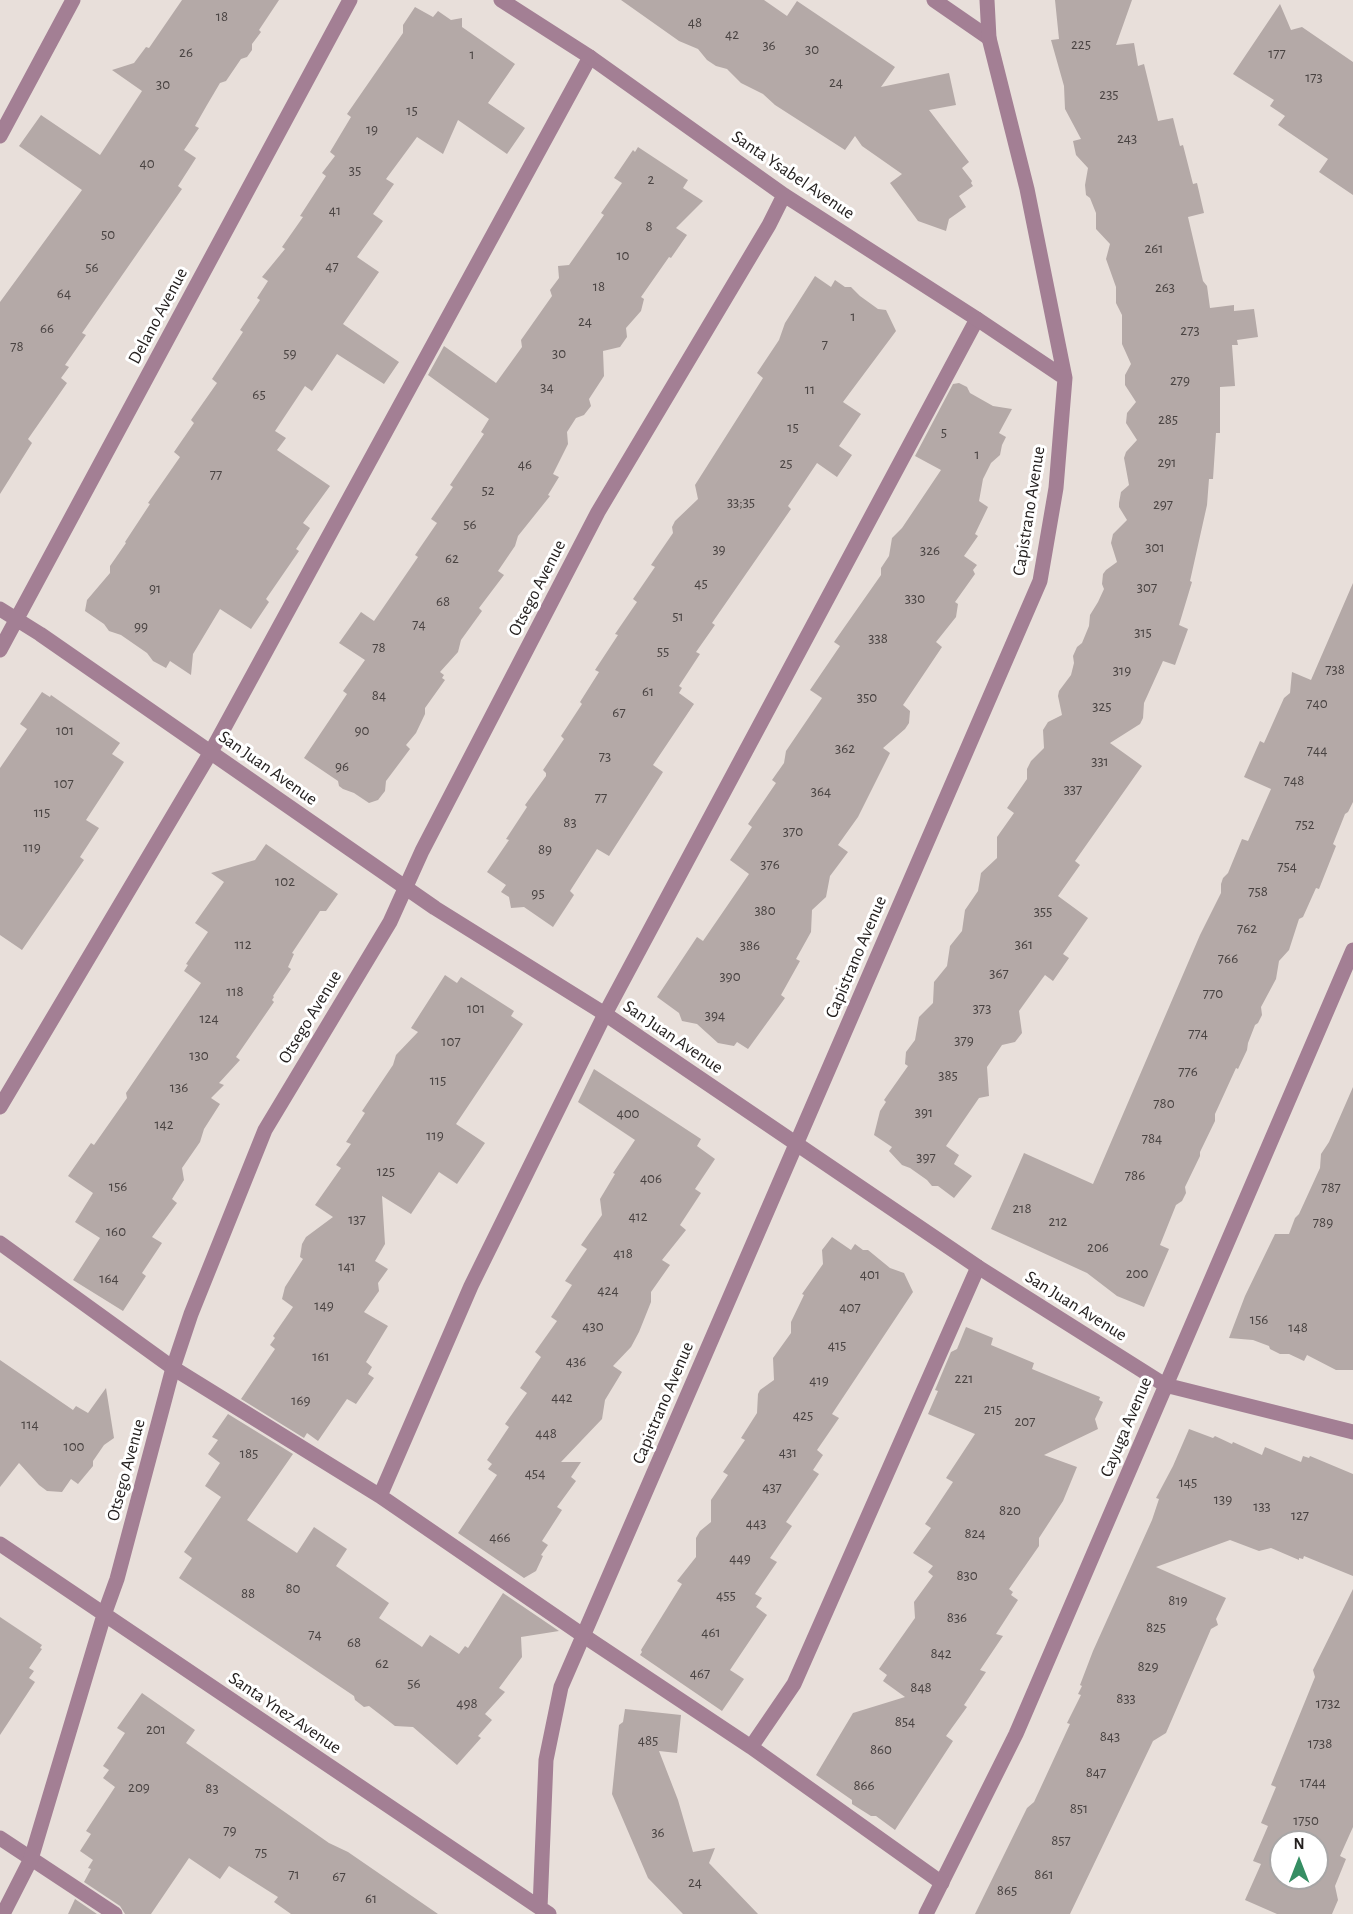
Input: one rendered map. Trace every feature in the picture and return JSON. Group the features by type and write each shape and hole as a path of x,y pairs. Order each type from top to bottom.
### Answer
{"street":[{"path":"0,136 74,0"},
{"name":"Delano Avenue","path":"0,650 350,0"},
{"name":"Santa Ysabel Avenue","path":"501,0 590,57 784,195 1065,378"},
{"path":"934,0 989,38"},
{"name":"Capistrano Avenue","path":"544,1911 546,1760 561,1688 1040,581 1056,488 1065,378 1027,189 989,38 987,0"},
{"path":"0,1107 211,752 590,57"},
{"name":"Otsego Avenue","path":"3,1914 31,1859 104,1615 117,1579 173,1368 191,1314 266,1130 390,922 422,851 598,513 769,225 784,195"},
{"path":"380,1496 471,1286 605,1014 977,319"},
{"name":"San Juan Avenue","path":"0,609 211,752 405,888 605,1014 978,1267 1165,1385 1353,1432"},
{"name":"Cayuga Avenue","path":"927,1914 1016,1734 1353,950"},
{"path":"0,1243 173,1368 380,1496 751,1748 942,1883"},
{"path":"751,1748 794,1684 978,1267"},
{"name":"Santa Ynez Avenue","path":"0,1544 544,1911"},
{"path":"0,1838 115,1914"}],"building":[{"path":"182,0 279,0 259,30 261,32 252,44 252,50 247,57 241,59 226,81 220,83 195,126 199,128 184,150 196,158 178,186 182,189 82,333 86,335 65,365 69,367 61,378 67,383 28,439 32,443 0,494 0,302 82,190 19,146 41,115 100,155 142,91 112,70 134,63 146,47 149,48"},
{"path":"621,0 764,0 787,16 797,1 895,67 881,87 949,73 956,105 929,110 969,162 962,168 973,186 959,196 966,207 949,219 946,231 918,221 890,183 902,174 862,146 855,136 845,150 775,105 763,94 741,83 727,69 716,66 707,60 698,49 679,41"},
{"path":"1055,0 1132,0 1116,45 1134,43 1138,66 1144,64 1158,121 1173,118 1193,184 1197,183 1204,213 1188,217 1203,281 1207,286 1210,308 1234,305 1234,311 1254,309 1258,337 1237,340 1238,345 1232,345 1235,386 1220,387 1220,433 1216,433 1213,479 1209,479 1207,505 1190,581 1192,582 1179,625 1188,629 1175,665 1163,661 1144,703 1143,718 1140,724 1110,743 1142,766 1075,861 1080,865 1058,896 1088,918 1063,954 1069,958 1053,981 1045,975 1019,1011 1022,1033 1015,1042 1002,1045 987,1067 989,1096 979,1098 946,1146 959,1155 954,1164 972,1176 954,1198 902,1165 889,1151 892,1147 874,1135 880,1111 886,1102 884,1100 908,1066 905,1064 906,1052 915,1040 919,1017 933,1003 934,982 947,966 950,946 962,931 965,910 978,891 981,873 997,858 997,837 1014,813 1007,808 1027,779 1027,769 1031,761 1044,748 1043,730 1048,722 1062,715 1059,691 1071,675 1073,656 1077,647 1082,643 1089,626 1090,615 1104,589 1103,574 1117,562 1111,543 1113,534 1127,520 1119,507 1121,492 1129,485 1124,458 1126,452 1137,440 1126,423 1127,413 1136,402 1125,385 1125,375 1131,364 1122,344 1122,315 1116,303 1116,287 1106,259 1110,244 1096,229 1096,213 1090,198 1086,195 1088,168 1076,155 1073,141 1081,139 1065,109 1064,86 1051,40 1059,39"},
{"path":"1280,4 1291,30 1302,27 1353,62 1353,195 1319,172 1328,159 1278,125 1285,116 1270,106 1274,100 1233,74"},
{"path":"415,7 433,17 438,11 451,20 462,18 462,27 515,64 488,103 525,128 507,154 458,120 443,154 417,137 386,179 394,184 373,214 383,221 357,257 379,272 343,324 399,362 384,384 337,354 312,391 305,386 275,431 286,438 277,450 330,486 303,523 310,528 296,549 299,551 266,599 269,602 251,629 220,609 193,654 191,675 170,661 166,668 153,661 147,653 121,635 109,631 104,624 85,611 87,600 110,573 110,566 150,504 148,503 180,457 174,452 194,423 191,420 217,383 212,379 243,332 240,330 260,300 257,298 268,281 262,277 285,249 282,247 303,217 300,216 326,176 322,173 335,156 330,152 351,117 347,114 403,33 403,25"},
{"path":"638,147 688,180 683,188 703,201 676,228 687,235 641,297 644,299 641,311 626,328 627,337 620,347 603,351 604,376 589,399 591,406 584,415 576,418 567,432 568,444 553,474 559,477 548,495 550,496 518,536 515,546 498,571 504,575 479,608 482,611 461,640 458,652 440,672 444,675 442,678 445,680 425,708 425,714 416,733 406,745 410,749 386,781 385,791 378,800 369,803 343,789 339,786 338,781 304,758 347,694 343,691 365,660 339,643 361,612 374,621 418,557 415,555 437,523 431,519 453,487 450,485 484,434 481,432 489,419 428,375 444,346 496,383 522,347 521,340 552,296 550,290 559,278 558,266 569,265 604,215 601,213 622,183 614,178 633,150 635,152"},
{"path":"815,276 831,287 835,280 845,287 851,287 878,309 886,310 896,331 843,402 861,414 839,446 852,455 837,477 817,463 788,506 791,509 712,623 715,625 696,652 700,654 679,686 682,688 679,693 694,704 653,765 663,772 609,856 597,849 570,891 574,895 553,927 524,907 511,908 509,897 501,892 506,885 487,872 509,840 506,839 527,807 525,805 546,776 543,770 564,739 561,736 599,672 595,670 618,635 615,634 637,602 633,599 655,567 651,565 673,533 672,527 675,521 698,499 695,485 763,378 757,373 779,340 785,323"},
{"path":"959,383 967,387 970,393 993,406 1012,409 999,433 1006,437 1000,455 991,463 983,479 979,501 988,507 975,534 978,536 964,556 977,565 973,570 975,574 955,602 958,604 956,617 936,642 942,647 903,705 910,711 909,723 883,748 890,753 858,817 838,845 848,852 830,876 826,897 812,910 811,932 796,959 800,961 781,995 785,998 748,1049 737,1042 734,1046 718,1043 697,1024 682,1021 679,1013 657,997 697,937 703,941 749,874 730,860 752,827 748,824 776,783 772,780 784,763 786,751 822,698 810,690 840,646 834,642 881,575 881,568 889,556 892,538 902,528 941,470 915,456 953,384"},
{"path":"1353,583 1353,802 1345,814 1333,844 1336,846 1319,889 1316,888 1303,917 1299,919 1289,950 1279,961 1276,979 1261,1007 1262,1015 1255,1025 1247,1050 1215,1114 1215,1121 1185,1187 1186,1193 1182,1201 1176,1205 1160,1245 1169,1249 1144,1307 1117,1296 1087,1273 991,1229 1024,1153 1093,1184 1200,935 1221,893 1223,878 1228,873 1242,839 1248,841 1271,789 1244,777 1260,741 1264,743 1284,698 1290,693 1292,672 1311,680"},
{"path":"42,692 50,697 51,695 120,743 112,754 124,762 86,820 99,828 80,857 84,860 22,950 0,935 0,768 27,729 20,724"},
{"path":"266,844 338,894 326,911 320,911 292,953 294,954 288,967 291,969 273,996 274,1002 236,1057 240,1060 219,1083 224,1085 211,1098 220,1104 204,1129 200,1142 182,1168 184,1180 172,1199 177,1203 152,1237 162,1243 142,1273 146,1276 123,1311 73,1280 100,1238 75,1222 93,1193 68,1176 91,1143 94,1145 127,1098 126,1093 201,983 184,971 188,965 186,964 208,932 195,923 224,882 211,873 255,860"},
{"path":"445,975 457,983 461,977 514,1011 511,1016 523,1024 456,1124 485,1143 457,1184 439,1172 411,1214 382,1196 385,1244 375,1261 388,1269 378,1283 379,1291 364,1312 388,1326 366,1362 372,1367 368,1374 374,1378 356,1404 347,1399 318,1441 307,1433 304,1438 241,1399 275,1349 270,1345 275,1338 273,1336 293,1307 282,1299 285,1287 303,1259 300,1257 302,1244 306,1237 333,1217 315,1205 341,1168 336,1165 351,1144 346,1142 365,1113 362,1111 393,1065 396,1055 418,1032 411,1028"},
{"path":"594,1069 701,1139 697,1146 715,1159 695,1189 701,1193 680,1225 686,1230 662,1260 670,1265 651,1292 651,1302 639,1332 631,1347 613,1366 622,1372 605,1400 602,1419 561,1462 581,1462 571,1477 576,1481 557,1507 562,1510 542,1541 548,1545 541,1555 543,1556 536,1571 524,1578 458,1533 497,1475 488,1469 492,1464 487,1460 509,1427 505,1424 527,1393 520,1388 541,1357 535,1352 557,1321 551,1317 572,1285 565,1281 587,1249 581,1245 602,1215 600,1199 615,1174 613,1173 635,1140 578,1102"},
{"path":"1353,1087 1353,1370 1336,1370 1307,1355 1304,1361 1289,1354 1280,1354 1270,1349 1269,1346 1253,1340 1229,1338 1245,1296 1275,1234 1289,1234 1299,1214 1320,1168 1321,1154 1329,1142"},
{"path":"832,1237 851,1250 855,1244 863,1250 868,1250 890,1268 904,1273 913,1292 832,1414 839,1418 817,1450 823,1455 813,1470 819,1474 786,1522 792,1526 770,1558 777,1562 755,1594 762,1598 756,1607 767,1615 730,1670 744,1679 722,1711 640,1655 641,1650 682,1584 677,1581 696,1557 696,1538 700,1531 711,1522 711,1500 728,1475 723,1472 745,1440 741,1438 757,1413 760,1390 774,1380 773,1358 791,1333 791,1322 804,1295 802,1294 823,1264 822,1250"},
{"path":"966,1327 993,1338 991,1345 1034,1363 1032,1369 1100,1397 1099,1400 1103,1402 1095,1419 1098,1429 1044,1455 1077,1467 1063,1501 1039,1538 1039,1546 1009,1589 1013,1592 1011,1595 1018,1600 996,1634 1003,1636 980,1670 986,1672 964,1705 967,1707 946,1736 953,1741 895,1830 876,1816 871,1816 852,1804 852,1800 816,1775 853,1713 905,1697 883,1681 887,1675 879,1669 915,1618 914,1602 933,1576 928,1572 933,1566 913,1553 931,1528 925,1524 953,1482 946,1478 975,1434 928,1414 951,1352 957,1349"},
{"path":"0,1360 73,1410 76,1406 88,1413 106,1388 114,1438 104,1445 93,1461 93,1466 78,1484 71,1479 62,1492 47,1491 19,1463 0,1487"},
{"path":"228,1414 293,1454 247,1520 297,1553 314,1527 347,1549 336,1566 389,1603 379,1618 422,1647 430,1635 459,1654 465,1646 468,1648 503,1593 559,1631 521,1637 522,1657 499,1688 505,1692 485,1714 492,1720 478,1736 481,1738 457,1765 413,1727 395,1726 369,1706 364,1707 355,1700 354,1696 179,1578 192,1558 184,1552 221,1497 205,1486 220,1463 208,1454 218,1440 212,1437"},
{"path":"1189,1429 1213,1438 1215,1436 1232,1444 1233,1442 1262,1455 1265,1447 1301,1462 1303,1456 1309,1458 1310,1456 1353,1474 1353,1576 1304,1556 1299,1560 1271,1548 1259,1551 1230,1540 1156,1567 1226,1598 1216,1619 1218,1625 1211,1629 1166,1733 1153,1741 1070,1914 975,1914 1027,1808 1034,1802 1070,1724 1067,1723 1081,1695 1078,1694 1082,1686 1080,1685 1093,1651 1152,1520 1159,1499 1156,1498"},
{"path":"1353,1589 1353,1827 1340,1856 1346,1859 1335,1886 1338,1900 1332,1914 1277,1914 1245,1900 1261,1864 1253,1861 1268,1826 1261,1823 1276,1787 1271,1785 1315,1677 1313,1670"},
{"path":"0,1617 42,1645 40,1648 42,1649 29,1668 34,1671 29,1678 35,1682 0,1735"},
{"path":"142,1693 195,1730 186,1743 329,1843 348,1852 438,1914 291,1914 274,1902 278,1897 229,1866 220,1879 189,1858 151,1914 125,1914 120,1906 84,1882 93,1860 80,1851 91,1834 86,1831 115,1787 103,1778 109,1770 103,1766 125,1733 117,1728"},
{"path":"625,1709 681,1715 677,1753 659,1751 678,1800 693,1852 715,1848 709,1863 758,1914 683,1914 648,1878 612,1794 619,1725 623,1722"},
{"path":"75,1899 97,1914 68,1914"}]}
